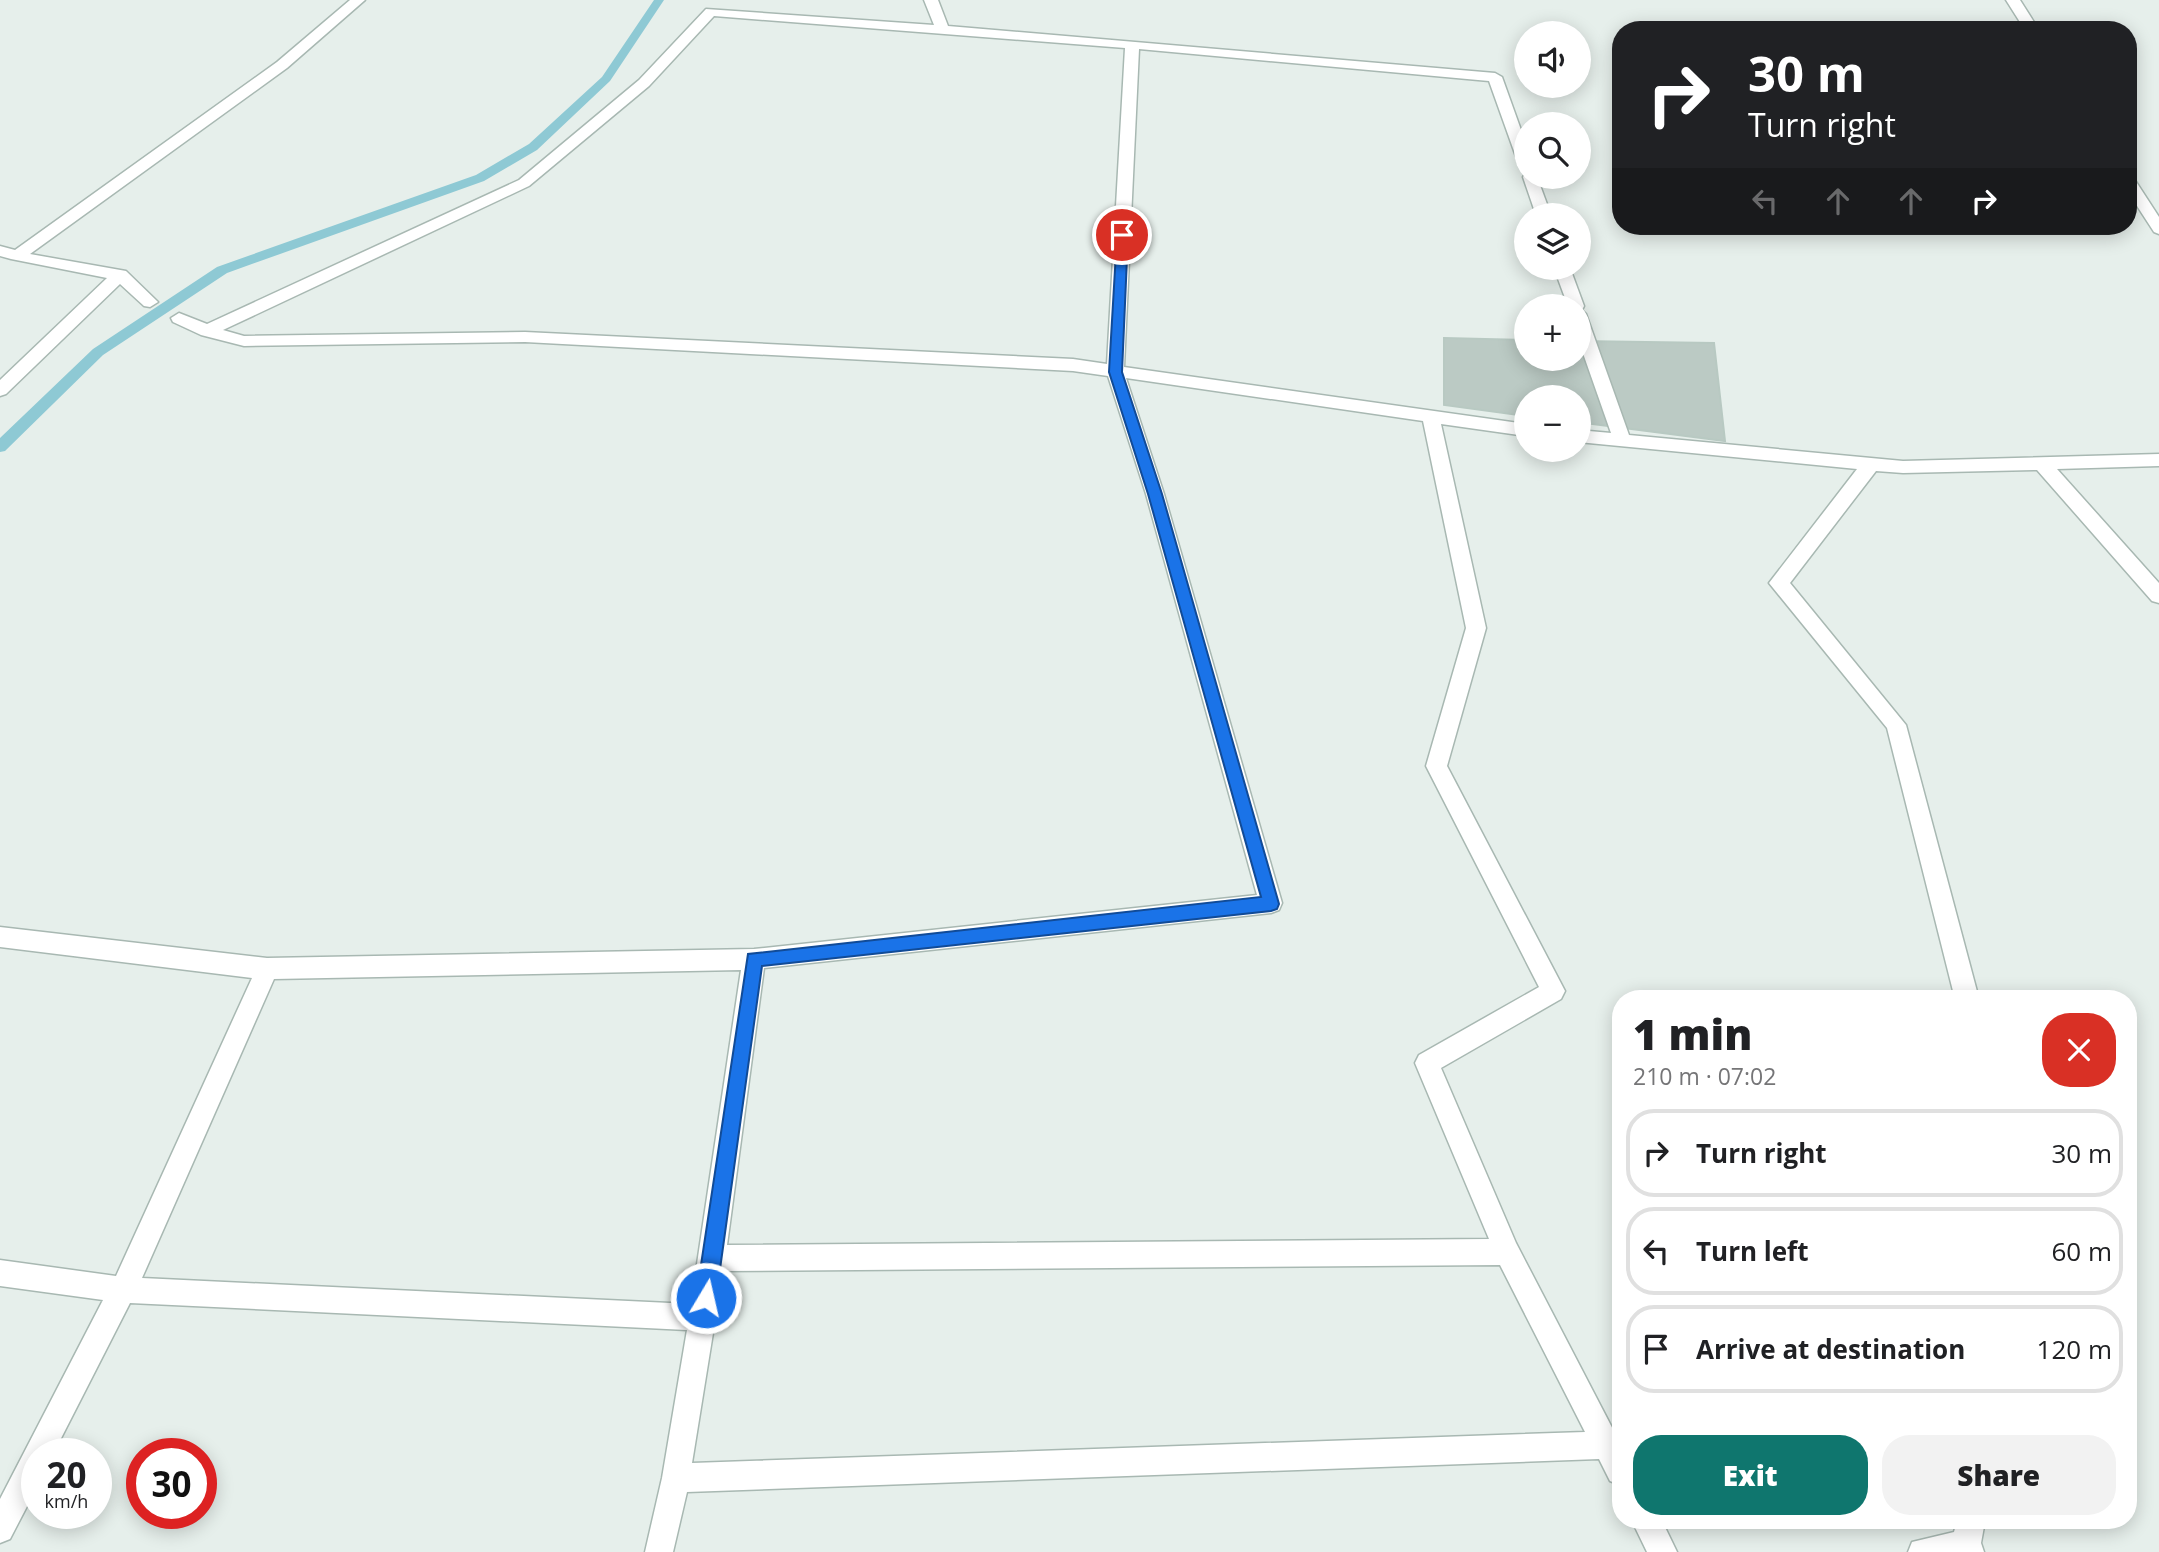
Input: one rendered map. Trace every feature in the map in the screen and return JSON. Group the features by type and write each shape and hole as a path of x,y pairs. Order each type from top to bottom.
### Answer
{"street":[{"path":"17,256 282,65 358,0"},
{"path":"931,0 942,29"},
{"path":"2013,0 2026,21"},
{"path":"207,331 524,183 644,83 711,12 1132,44 1496,78 1514,130"},
{"path":"0,937 267,969 754,959 1271,904 1159,508 1115,372 1132,44"},
{"path":"2137,194 2159,229"},
{"path":"0,251 51,264 120,275 150,302"},
{"path":"0,390 120,275"},
{"path":"179,318 207,331 244,341 525,337 1073,365 1514,428"},
{"path":"1591,351 1622,440"},
{"path":"1431,416 1476,628 1436,766 1553,991 1427,1063 1507,1252 1612,1455"},
{"path":"1591,437 1903,467 2159,460"},
{"path":"2041,463 2159,596"},
{"path":"1871,464 1779,583 1896,724 1965,990"},
{"path":"659,1552 676,1478 712,1258 754,959"},
{"path":"47,1438 123,1290 267,969"},
{"path":"712,1258 1507,1252"},
{"path":"0,1273 123,1290 702,1318"},
{"path":"676,1478 1607,1445"},
{"path":"0,1529 21,1489"},
{"path":"1651,1529 1663,1552"},
{"path":"1922,1552 1969,1539"}],"building":[{"path":"1444,338 1514,340 1514,371 1591,371 1591,341 1714,343 1725,441 1591,424 1591,385 1514,385 1514,414 1444,405"}],"waterway":[{"path":"0,447 98,352 222,270 480,178 533,147 606,79 659,0"}],"route":[{"path":"706,1298 754,959 1271,904 1155,494 1115,372 1122,235"}]}
